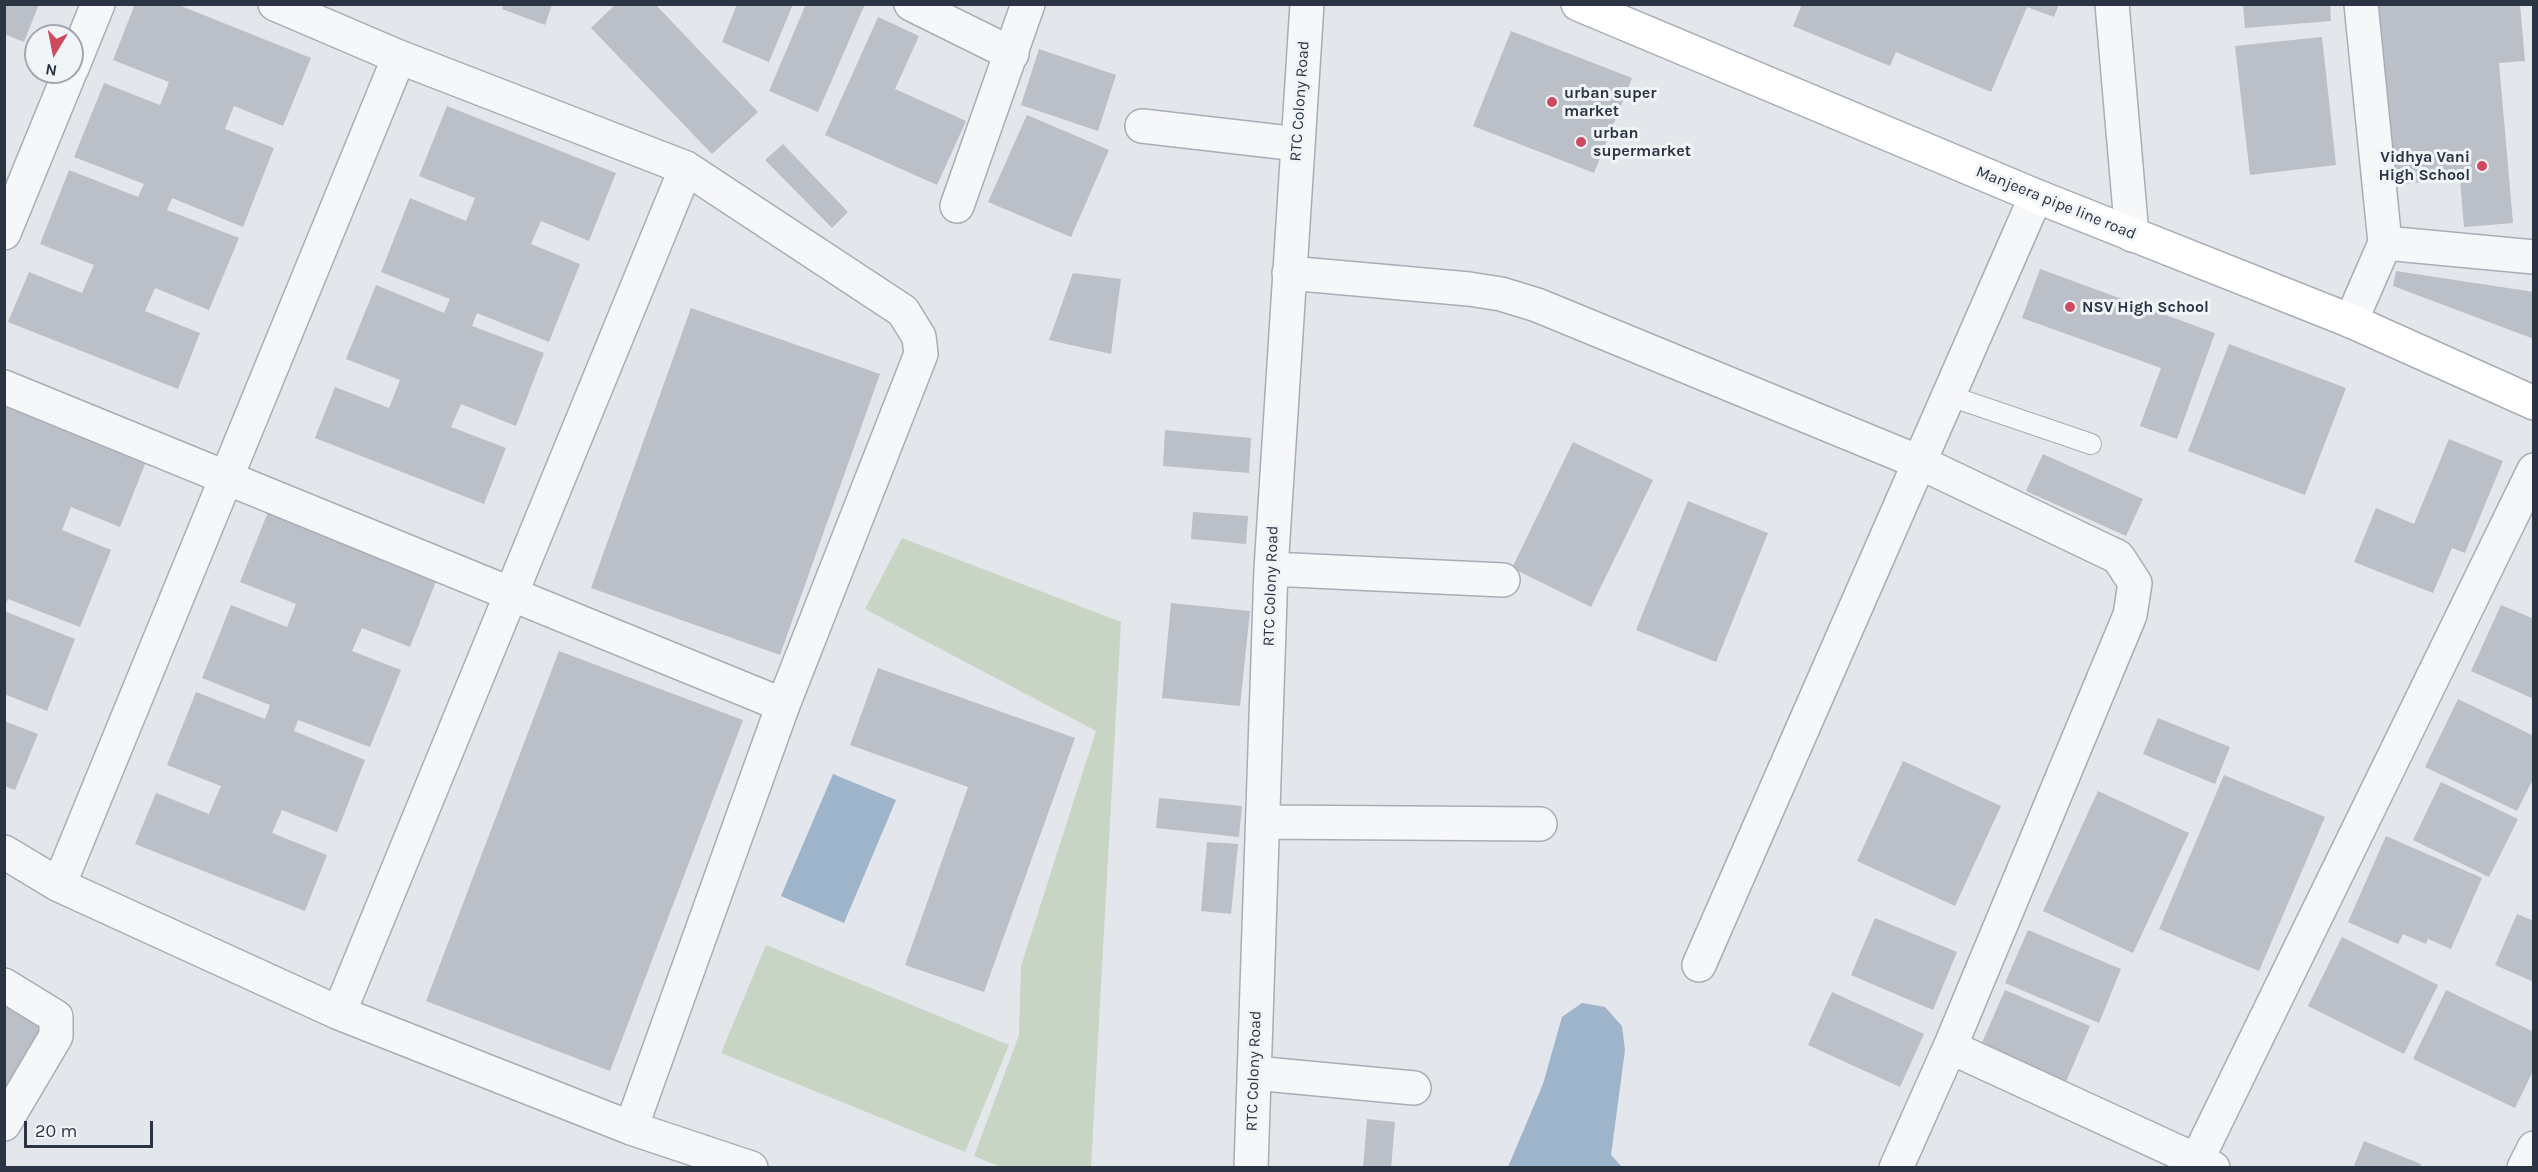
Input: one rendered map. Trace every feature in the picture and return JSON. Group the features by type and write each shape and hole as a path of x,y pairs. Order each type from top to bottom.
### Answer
{"main road":[{"name":"Manjeera pipe line road","path":"1578,4 2036,196 2351,321 2534,403"}],"street":[{"path":"84,38 98,4"},
{"path":"275,4 399,57 686,168 903,311 919,337 921,354 783,705 631,1128"},
{"path":"911,4 1012,54"},
{"path":"957,206 1028,4"},
{"name":"RTC Colony Road","path":"1251,1167 1271,569 1307,4"},
{"path":"2112,4 2132,235"},
{"path":"2351,321 2385,243 2361,4"},
{"path":"59,885 399,57"},
{"path":"4,233 65,84"},
{"path":"1142,126 1298,144"},
{"path":"339,1013 686,168"},
{"path":"1699,965 1921,463 2036,196"},
{"path":"2385,243 2534,257"},
{"path":"1289,273 1469,289 1501,294 1537,305 1921,463 2118,557 2134,583 2130,615 1950,1047 1896,1167"},
{"path":"4,387 783,705"},
{"path":"1950,1047 2201,1165 2534,470"},
{"path":"1271,569 1503,580"},
{"path":"1263,822 1540,824"},
{"path":"4,852 59,885 339,1013 631,1128 751,1167"},
{"path":"4,985 56,1017 56,1035 4,1124"},
{"path":"1254,1073 1414,1088"},
{"path":"2524,1167 2534,1148"}],"lane":[{"path":"1950,396 2091,444"}],"green space":[{"path":"902,538 1121,622 1091,1167 1001,1167 974,1156 1019,1035 1021,966 1096,731 865,609"},
{"path":"766,945 1009,1045 965,1152 721,1053"}],"water":[{"path":"833,774 896,800 844,923 781,896"},
{"path":"1582,1003 1605,1007 1622,1026 1625,1050 1611,1155 1622,1167 1508,1167 1543,1084 1562,1017"}],"building":[{"path":"4,4 39,4 31,24 24,24 24,42 4,34"},
{"path":"135,4 176,4 311,58 283,126 234,106 225,129 274,148 243,227 172,198 167,210 239,238 209,310 155,288 145,311 200,333 178,389 8,322 29,272 82,293 94,265 40,244 69,170 138,197 144,184 74,157 104,83 160,105 169,82 113,60"},
{"path":"504,4 552,4 545,25 502,9"},
{"path":"616,4 655,4 758,112 712,154 591,28"},
{"path":"737,4 793,4 769,62 722,42"},
{"path":"806,4 865,4 818,112 769,91"},
{"path":"1802,4 2059,4 2054,17 2027,7 1991,92 1896,52 1890,66 1793,26"},
{"path":"2243,4 2330,4 2331,21 2245,28"},
{"path":"2374,4 2520,4 2525,61 2499,63 2513,223 2464,227 2460,179 2390,185"},
{"path":"878,17 919,36 895,89 966,121 937,185 825,135"},
{"name":"urban super market","path":"1511,31 1632,78 1594,173 1473,126"},
{"path":"2322,37 2336,165 2250,175 2235,46"},
{"path":"1039,49 1116,75 1098,131 1021,105"},
{"path":"447,106 616,173 589,241 541,221 531,244 580,264 549,342 477,313 472,326 544,353 516,426 461,404 451,427 506,448 484,504 315,438 335,387 389,408 400,380 346,359 376,285 444,313 450,299 381,272 410,198 466,221 475,198 419,176"},
{"path":"1027,115 1109,150 1071,237 988,202"},
{"path":"783,144 848,212 832,228 765,160"},
{"path":"2040,269 2215,333 2177,439 2140,426 2161,368 2022,318"},
{"path":"2396,271 2534,292 2534,339 2393,286"},
{"path":"1073,273 1121,279 1111,354 1049,340"},
{"path":"691,308 880,374 780,655 591,588"},
{"path":"2229,344 2346,388 2305,495 2188,451"},
{"path":"4,402 147,459 120,527 71,507 62,530 111,550 80,627 8,599 4,608"},
{"path":"1165,430 1251,438 1249,473 1163,466"},
{"path":"2449,439 2503,461 2465,553 2452,548 2433,593 2354,562 2376,508 2414,524"},
{"path":"1573,442 1653,480 1591,607 1512,568"},
{"path":"2043,454 2143,499 2126,536 2026,491"},
{"path":"1688,501 1768,533 1716,662 1636,630"},
{"path":"268,512 437,579 410,647 362,628 352,651 401,670 370,747 298,720 294,731 365,760 337,832 282,810 272,833 327,855 305,911 135,844 156,793 209,814 221,786 167,765 196,692 265,719 270,705 202,678 231,605 287,627 296,604 240,582"},
{"path":"1193,512 1248,516 1246,544 1191,539"},
{"path":"1171,603 1250,611 1240,706 1162,698"},
{"path":"2501,605 2534,619 2534,699 2471,671"},
{"path":"4,611 75,639 47,711 4,694"},
{"path":"559,651 743,720 610,1071 426,1001"},
{"path":"878,668 1075,738 984,992 905,965 968,787 850,745"},
{"path":"2458,699 2534,736 2534,777 2517,811 2425,767"},
{"path":"2158,718 2230,747 2215,784 2143,754"},
{"path":"4,721 38,734 15,790 4,786"},
{"path":"1903,761 2001,806 1955,906 1857,861"},
{"path":"2224,775 2325,817 2259,971 2159,929"},
{"path":"2441,782 2518,819 2489,877 2413,840"},
{"path":"2098,791 2189,833 2133,953 2043,911"},
{"path":"1159,798 1242,806 1239,837 1156,828"},
{"path":"2386,836 2482,878 2451,949 2428,939 2426,944 2403,934 2398,944 2348,922"},
{"path":"1207,842 1238,844 1231,914 1201,911"},
{"path":"2517,914 2534,921 2534,982 2495,965"},
{"path":"1875,918 1957,952 1933,1010 1851,975"},
{"path":"2028,930 2121,969 2099,1023 2005,983"},
{"path":"2342,937 2438,985 2404,1054 2308,1006"},
{"path":"2005,990 2090,1026 2062,1091 1977,1054"},
{"path":"2446,990 2534,1032 2534,1069 2515,1108 2413,1059"},
{"path":"1832,992 1924,1034 1900,1087 1808,1045"},
{"path":"4,1006 44,1028 4,1099"},
{"path":"1367,1119 1395,1122 1391,1168 1363,1168"},
{"path":"2364,1141 2421,1164 2420,1168 2353,1168"}],"place":[{"name":"urban super market","path":"1552,102"},
{"name":"urban supermarket","path":"1581,142"},
{"name":"Vidhya Vani High School","path":"2482,166"},
{"name":"NSV High School","path":"2070,307"}]}
